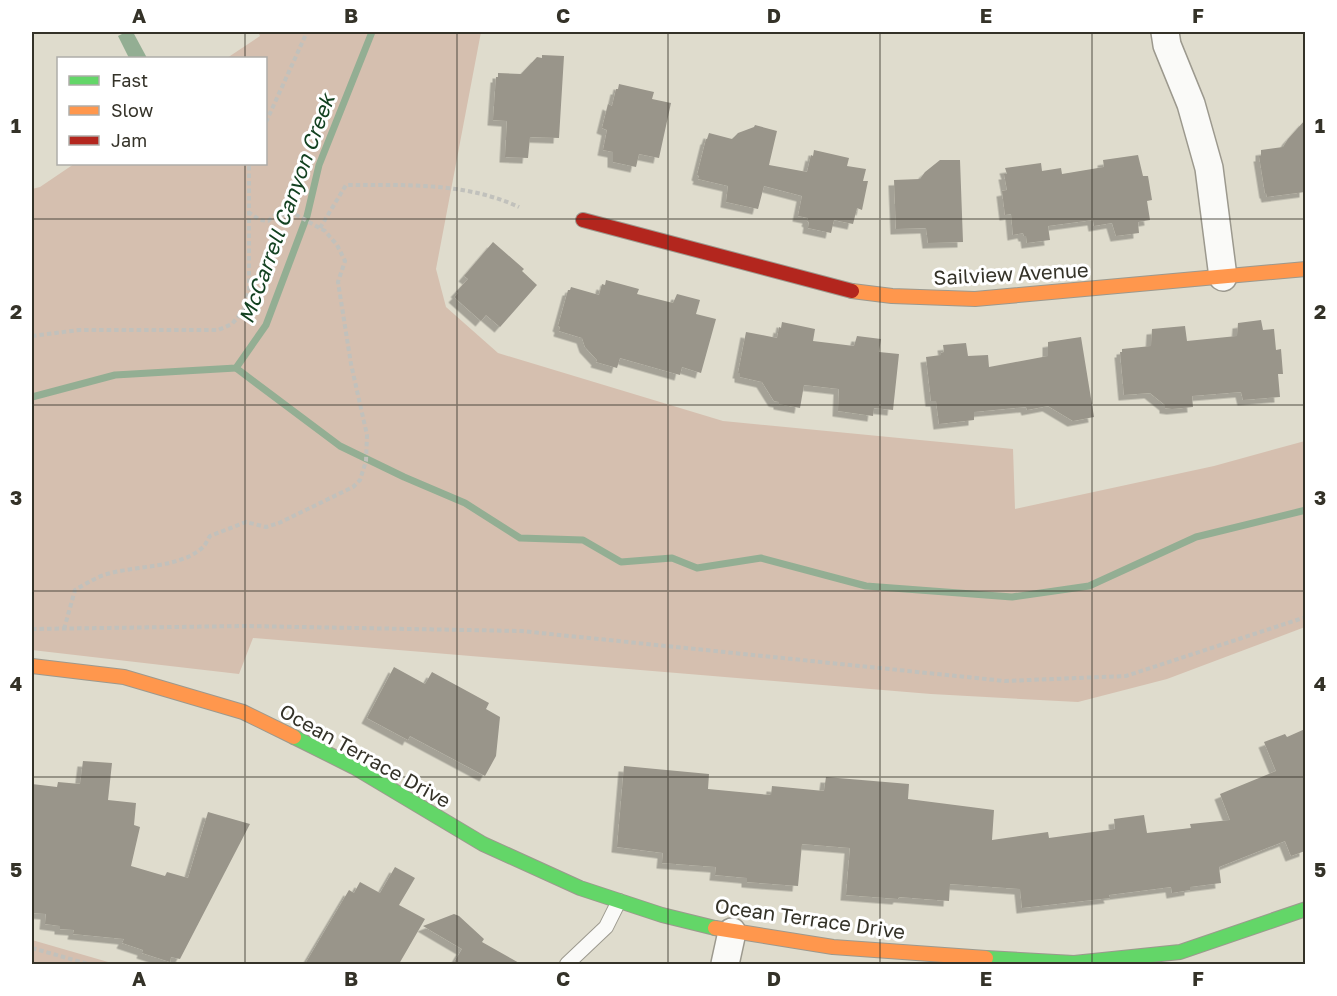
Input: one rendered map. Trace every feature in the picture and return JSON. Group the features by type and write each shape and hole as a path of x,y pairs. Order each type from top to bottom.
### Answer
{"street":[{"path":"1165,32 1167,45 1191,104 1209,168 1223,277"},
{"name":"Sailview Avenue","path":"583,220 840,289 892,296 975,299 1305,268"},
{"name":"Ocean Terrace Drive","path":"32,666 124,677 243,712 354,767 483,844 580,888 662,915 732,932 833,947 1074,963 1180,952 1305,909"},
{"path":"725,964 732,932"}],"lane":[{"path":"567,964 606,927 619,900"}],"path":[{"path":"267,120 307,32"},
{"path":"32,336 79,330 218,330 232,324 243,312 249,290 249,165"},
{"path":"320,228 346,185 399,185 460,189 519,207"},
{"path":"64,629 75,590 92,580 106,574 182,559 200,549 210,536 246,522 266,527 279,523 353,487 360,480 366,461 368,435 351,364 338,282 345,261 338,245 320,228 293,213 274,216 268,221 260,220 248,212"},
{"path":"32,629 245,626 521,631 1005,681 1126,676 1305,617"},
{"path":"32,948 88,964"}],"shaded area":[{"path":"126,32 133,32 146,57 128,57 118,36"},
{"path":"258,32 481,32 436,269 446,307 498,353 723,421 1013,449 1015,509 1214,466 1305,441 1305,627 1167,679 1078,702 931,694 253,638 239,674 32,650 32,189 40,187 73,165 267,165 267,57 228,57 260,36"},
{"path":"32,940 115,964 32,964"}],"building":[{"path":"542,55 564,56 559,138 530,137 528,158 505,157 507,121 493,120 496,77 498,73 521,74 537,57 542,58"},
{"path":"619,84 654,92 652,99 671,103 659,158 639,154 636,167 613,162 613,152 603,150 607,130 602,128 608,104 612,106"},
{"path":"1305,120 1305,192 1267,197 1259,156 1261,156 1261,150 1283,147"},
{"path":"755,125 777,131 769,165 807,172 814,150 849,158 847,166 866,169 863,181 868,181 862,210 857,208 853,224 834,220 831,233 808,228 808,218 798,216 802,196 764,186 758,209 726,202 728,186 698,179 697,175 709,133 732,139 738,133"},
{"path":"1138,155 1143,176 1148,176 1152,200 1147,201 1150,220 1138,222 1139,233 1116,236 1112,223 1094,226 1093,220 1048,226 1050,240 1027,243 1023,233 1013,235 1011,214 1005,215 1002,191 1007,190 1005,168 1041,163 1042,171 1061,168 1062,174 1104,167 1103,160"},
{"path":"940,160 960,160 963,242 928,243 926,228 896,229 894,180 920,179"},
{"path":"493,242 524,269 522,271 537,285 500,327 486,315 481,321 454,297 468,279 464,276"},
{"path":"606,280 639,289 637,294 673,303 677,294 700,300 696,314 716,319 701,373 682,367 680,375 620,358 617,368 596,362 597,360 585,347 582,338 559,331 558,326 568,290 571,287 599,295 602,284 605,285"},
{"path":"1261,320 1263,330 1274,329 1276,350 1281,349 1283,374 1278,374 1280,397 1243,400 1241,392 1192,396 1193,407 1172,409 1165,408 1165,405 1150,393 1124,395 1120,352 1122,349 1151,346 1152,329 1185,326 1187,341 1237,336 1238,323"},
{"path":"782,322 815,329 813,341 854,346 857,336 881,339 879,352 899,354 893,410 874,408 873,416 838,411 839,389 804,385 800,408 779,404 774,401 762,382 740,377 738,373 746,332 777,338"},
{"path":"1081,337 1094,417 1073,421 1048,406 1027,410 1026,407 974,412 974,420 939,424 936,401 931,401 926,357 941,355 944,352 943,345 966,343 968,356 988,355 989,367 1048,356 1048,342"},
{"path":"394,667 425,684 432,672 489,703 486,709 500,717 496,756 485,776 410,736 408,740 367,718"},
{"path":"1305,729 1305,851 1291,856 1285,841 1219,867 1221,883 1190,887 1190,890 1172,893 1171,887 1109,895 1110,898 1022,908 1020,889 950,884 949,901 899,897 898,899 846,895 850,848 802,844 798,886 747,882 747,878 715,875 716,867 662,863 663,853 617,847 624,766 709,774 708,789 771,795 772,786 824,791 826,777 909,784 908,799 994,810 992,840 1048,832 1049,838 1115,829 1114,819 1144,815 1147,833 1191,828 1190,824 1230,820 1220,794 1276,771 1264,742 1285,734 1287,737"},
{"path":"83,761 112,763 108,800 136,803 134,825 140,827 131,866 165,876 167,872 188,878 208,812 250,824 180,959 171,957 170,962 142,953 143,950 122,943 124,939 73,934 74,930 60,929 60,926 45,924 46,914 32,913 32,784 57,787 58,782 80,784"},
{"path":"395,867 415,878 399,905 425,919 399,964 305,964 349,890 354,893 360,882 380,893"},
{"path":"454,914 484,939 482,942 521,964 453,964 462,949 423,926"}],"waterway":[{"name":"McCarrell Canyon Creek","path":"32,397 115,375 236,368 266,325 307,216 319,165 372,32"},
{"path":"236,368 340,446 465,503 520,538 583,540 621,562 672,558 697,568 761,558 866,586 1012,597 1089,586 1196,537 1306,510"}],"traffic: fast":[{"path":"294,737 354,767 483,844 580,888 662,915 715,928"},
{"path":"986,958 1074,963 1180,952 1306,909"}],"traffic: slow":[{"path":"852,291 892,296 975,299 1306,269"},
{"path":"32,666 124,677 243,712 294,737"},
{"path":"715,928 833,947 986,958"}],"traffic: jam":[{"path":"583,220 852,291"}]}
